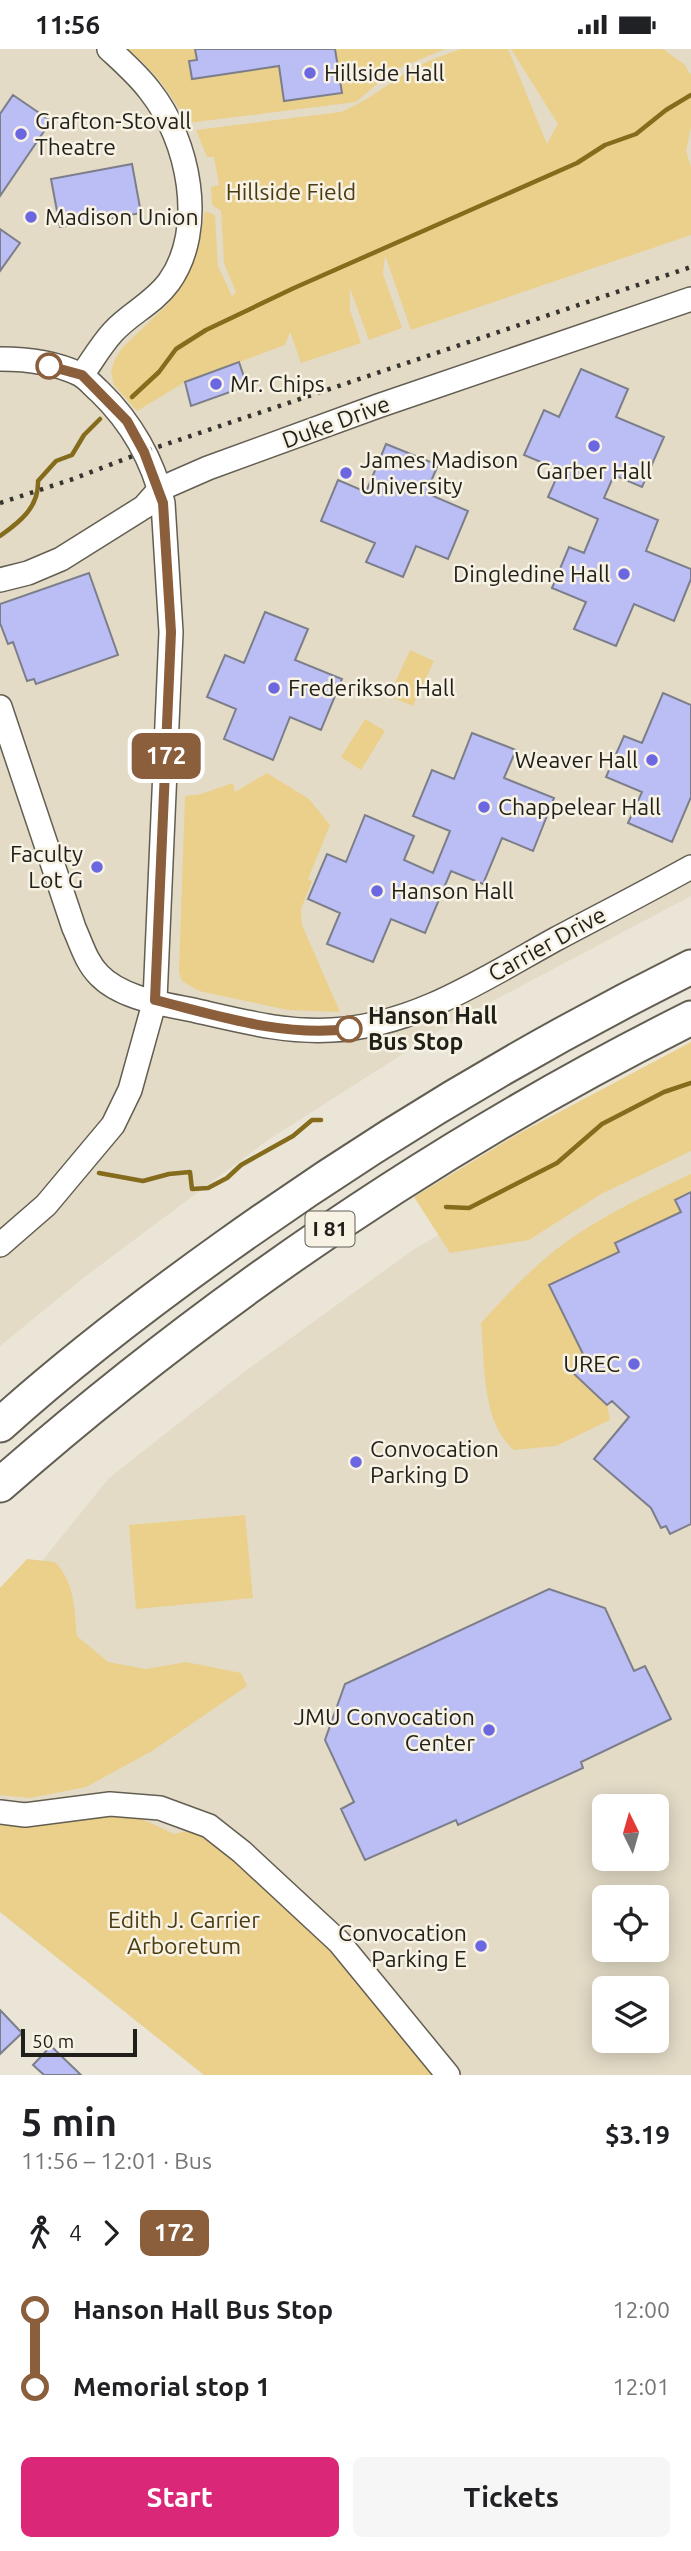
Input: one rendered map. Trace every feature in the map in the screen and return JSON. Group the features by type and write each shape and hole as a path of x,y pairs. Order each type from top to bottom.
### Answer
{"highway":[{"name":"I 81","path":"0,1425 186,1275 381,1140 534,1050 691,967"},
{"name":"I 81","path":"0,1485 133,1374 314,1239 416,1173 523,1109 691,1018"}],"street":[{"path":"82,375 114,330 158,296 171,279 186,247 190,219 187,183 179,146 167,117 151,92 109,49"},
{"name":"Duke Drive","path":"0,580 28,573 61,559 144,507 160,489 208,468 378,406 691,299"},
{"path":"0,359 16,359 82,375 127,421 160,489 166,526 171,632 155,1000 130,1090 113,1125 46,1205 0,1245"},
{"path":"0,707 75,928 90,963 97,974 118,989 155,1000"},
{"name":"Carrier Drive","path":"155,1000 283,1029 335,1030 382,1023 439,1002 691,867"},
{"path":"0,1812 24,1815 110,1804 160,1808 209,1826 242,1852 339,1942 447,2075"}],"shaded area":[{"name":"James Madison University","path":"0,49 691,49 691,896 453,1022 268,1140 87,1275 0,1346"},
{"path":"691,1093 691,2075 204,2075 0,1912 0,1613 109,1478 244,1372 413,1250 607,1135"}],"green space":[{"path":"127,49 445,49 392,71 356,102 187,123 161,83"},
{"name":"Hillside Field","path":"461,49 508,49 547,144 558,124 511,49 663,49 684,64 691,75 691,127 686,151 691,167 691,235 411,330 385,255 383,274 402,328 369,340 350,288 350,310 361,343 301,363 290,332 285,345 185,382 137,411 114,385 111,372 115,359 123,347 168,304 199,245 205,211 215,215 218,266 232,296 236,293 224,263 221,211 212,205 211,187 219,185 214,157 207,157 196,130 341,112 411,70"},
{"path":"410,650 434,661 413,706 389,696"},
{"path":"365,719 385,731 361,770 341,757"},
{"path":"267,773 309,799 330,825 308,879 312,881 301,909 302,925 340,1012 288,1010 199,991 182,981 179,972 185,796 201,794 233,783 235,792"},
{"path":"691,1042 691,1151 601,1194 529,1240 450,1253 414,1197 518,1134"},
{"path":"691,1174 691,1192 681,1212 615,1243 619,1252 549,1285 585,1358 572,1371 607,1405 610,1420 556,1446 514,1450 495,1424 490,1408 484,1373 481,1323 526,1276 563,1244 618,1210"},
{"path":"245,1515 253,1598 136,1609 129,1525"},
{"path":"27,1559 55,1562 62,1570 70,1587 77,1636 108,1662 146,1669 186,1662 241,1673 247,1686 152,1751 86,1787 30,1798 0,1795 0,1588"},
{"name":"Edith J. Carrier Arboretum","path":"110,1804 174,1834 209,1826 242,1852 448,2075 204,2075 0,1912 0,1812"}],"building":[{"name":"Hillside Hall","path":"195,49 335,49 342,93 284,101 279,66 192,79 189,61 197,60"},
{"name":"Grafton-Stovall Theatre","path":"13,95 51,121 0,196 0,114"},
{"path":"132,164 141,213 60,227 51,179"},
{"path":"0,229 20,243 0,271"},
{"name":"Mr. Chips","path":"239,362 247,386 191,406 185,382"},
{"path":"581,369 628,389 616,417 664,437 642,487 614,475 604,498 658,520 646,551 691,569 691,579 674,621 634,604 616,646 574,629 586,602 552,588 569,547 584,553 598,519 548,497 560,470 524,455 544,410 559,417"},
{"path":"386,444 438,465 426,493 468,511 448,559 416,546 403,577 366,562 375,543 321,521 338,480 366,492"},
{"path":"89,573 118,655 36,684 34,679 27,681 13,642 8,644 0,623 0,604"},
{"name":"Frederikson Hall","path":"265,612 308,629 295,660 342,679 321,730 290,717 273,760 224,739 236,709 207,697 225,655 244,663"},
{"name":"Weaver Hall","path":"663,693 691,705 691,797 672,842 628,823 642,792 606,777 624,736 642,743"},
{"path":"472,733 516,750 504,778 554,798 533,851 502,838 483,884 451,871 425,933 391,919 373,962 327,944 340,913 308,899 327,854 346,862 365,815 414,836 404,860 433,873 450,831 413,816 432,770 454,779"},
{"name":"UREC","path":"691,1192 691,1524 670,1534 666,1526 661,1528 651,1508 594,1459 629,1417 612,1401 607,1405 571,1371 585,1358 549,1285 619,1252 615,1243 681,1212 675,1200"},
{"name":"JMU Convocation Center","path":"549,1589 605,1608 634,1671 645,1666 671,1719 581,1762 583,1768 458,1825 456,1820 365,1860 341,1809 354,1802 325,1740 345,1684"},
{"path":"0,2010 22,2033 0,2054"},
{"path":"51,2046 81,2075 44,2075 33,2065"}],"waterway":[{"path":"132,397 159,372 176,349 206,330 294,288 577,163 605,145 636,134 666,110 691,95"},
{"path":"0,536 32,506 38,481 56,461 72,455 84,435 100,419"},
{"path":"446,1207 469,1208 557,1163 602,1124 664,1092 691,1083"},
{"path":"99,1173 143,1181 190,1172 192,1189 208,1188 227,1178 241,1165 293,1136 312,1120 321,1120"}],"railway":[{"path":"0,503 691,267"}],"bus line":[{"name":"172","path":"49,366 82,375 127,421 144,452 163,503 171,632 155,1000 269,1027 308,1031 349,1029"}],"place":[{"name":"Hillside Hall","path":"310,73"},
{"name":"Grafton-Stovall Theatre","path":"21,134"},
{"name":"Madison Union","path":"31,217"},
{"name":"Mr. Chips","path":"216,384"},
{"name":"Garber Hall","path":"594,446"},
{"name":"James Madison University","path":"346,473"},
{"name":"Dingledine Hall","path":"624,574"},
{"name":"Frederikson Hall","path":"274,688"},
{"name":"Weaver Hall","path":"652,760"},
{"name":"Chappelear Hall","path":"484,807"},
{"name":"Faculty Lot G","path":"97,867"},
{"name":"Hanson Hall","path":"377,891"},
{"name":"Hanson Hall Bus Stop","path":"349,1029"},
{"name":"UREC","path":"634,1364"},
{"name":"Convocation Parking D","path":"356,1462"},
{"name":"JMU Convocation Center","path":"489,1730"},
{"name":"Convocation Parking E","path":"481,1946"}]}
